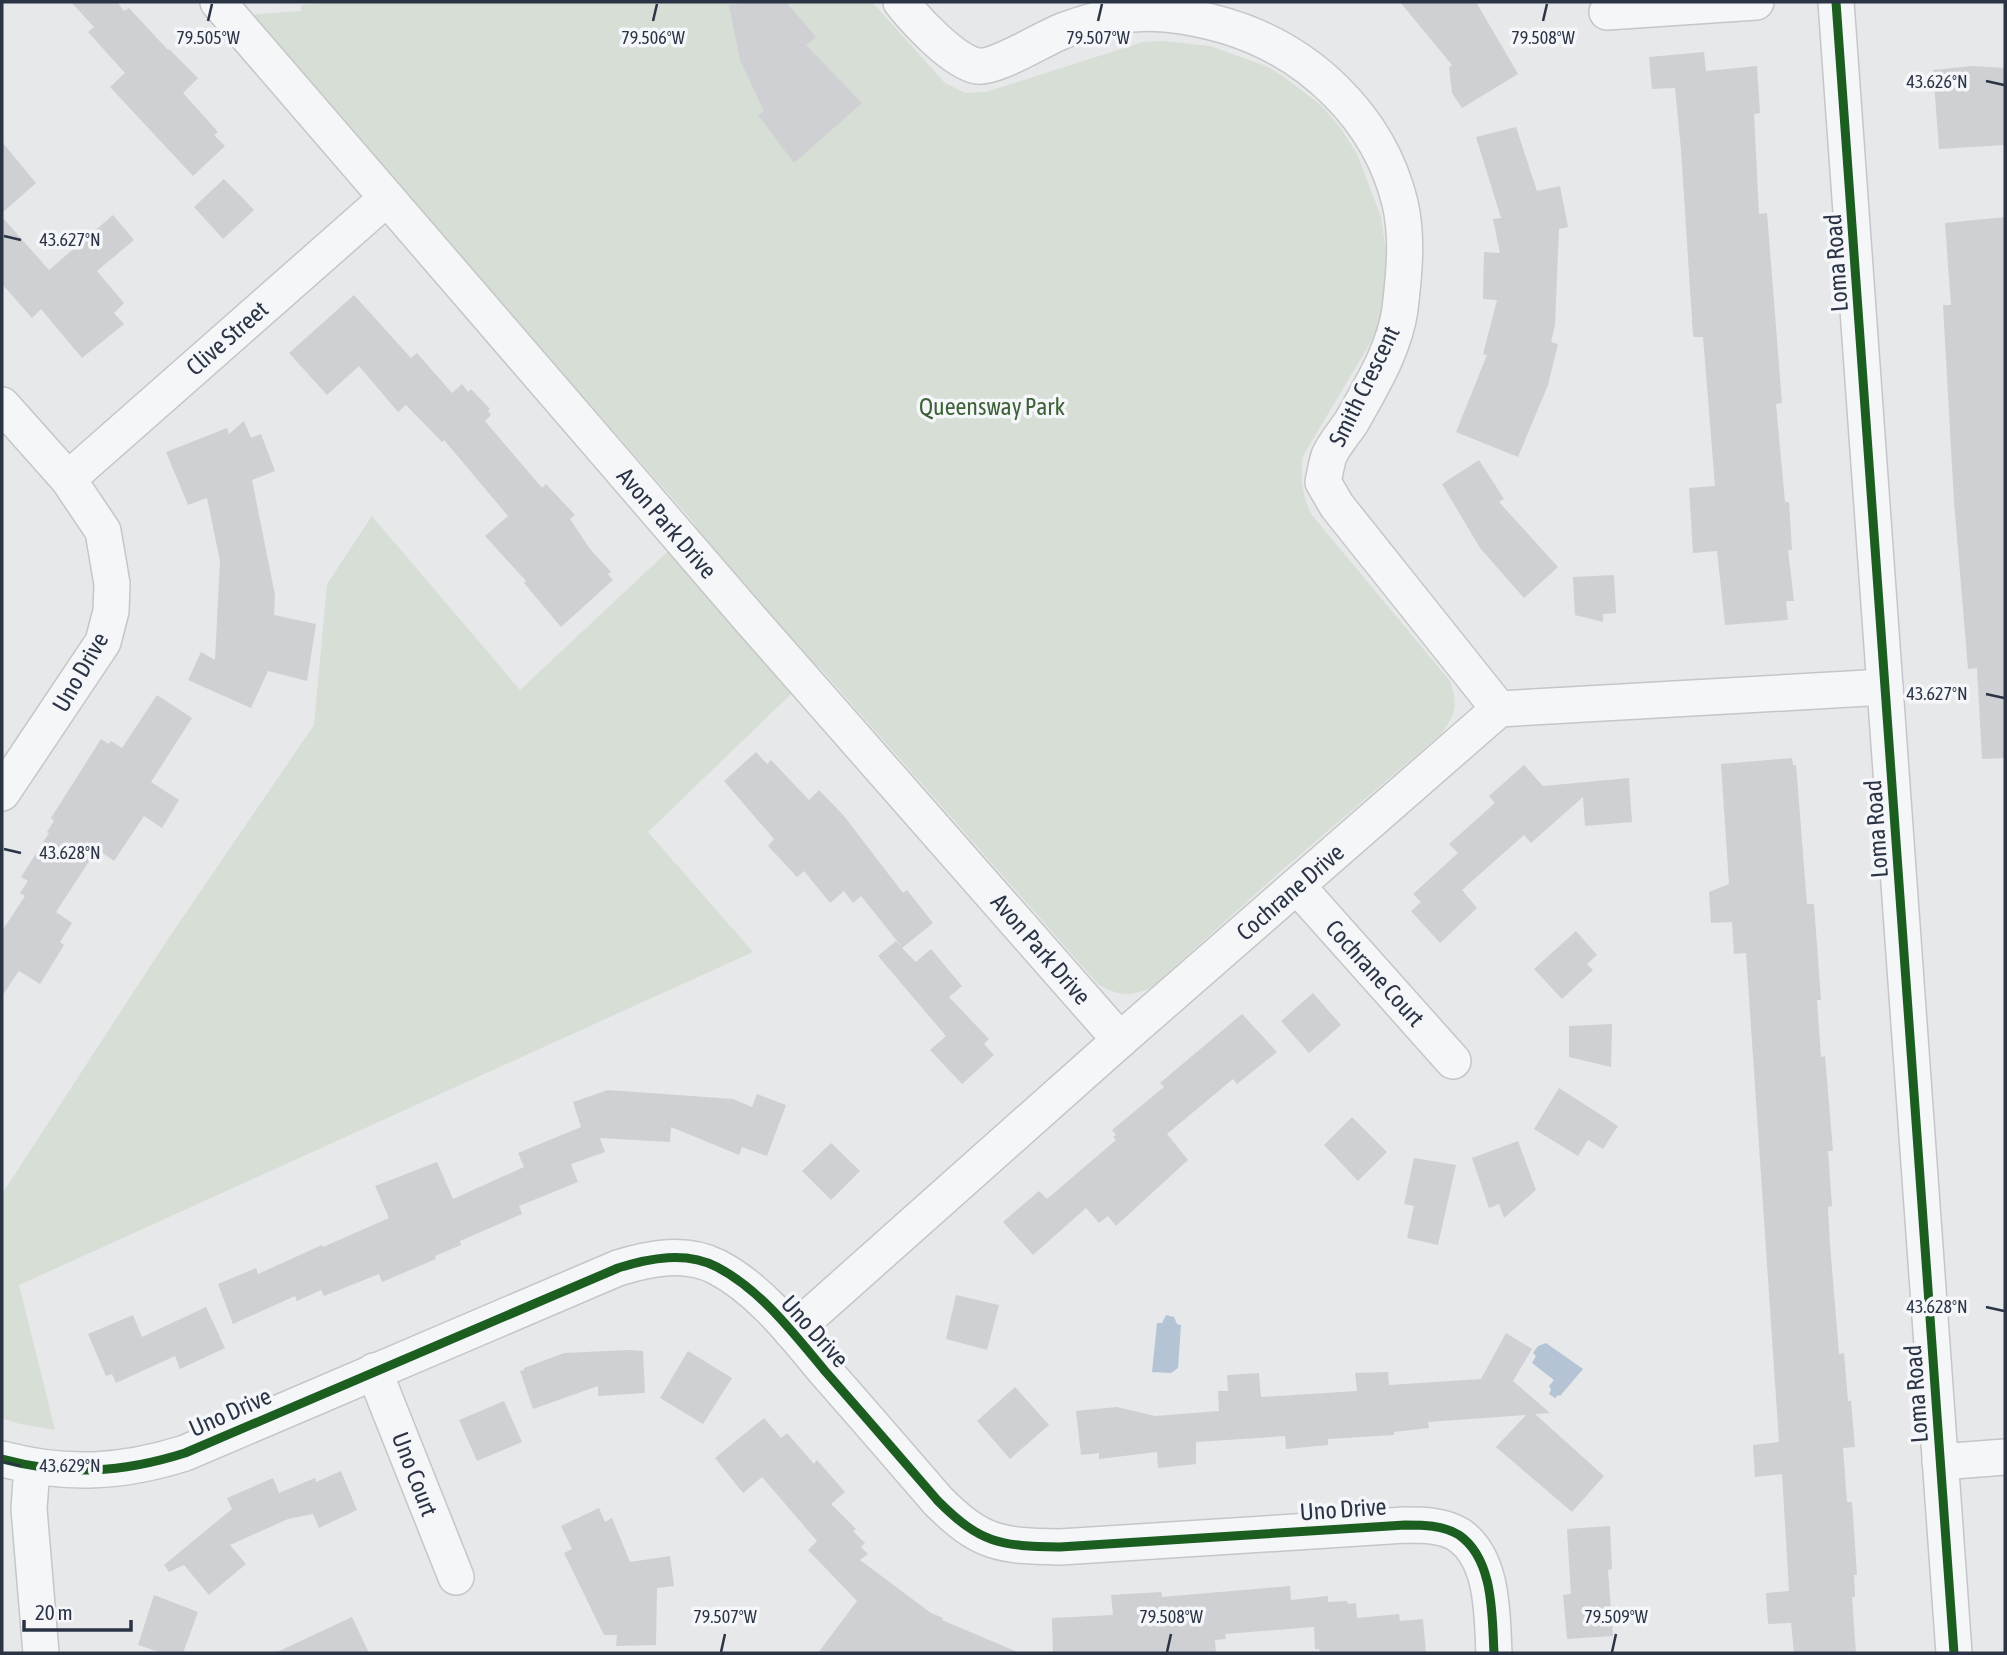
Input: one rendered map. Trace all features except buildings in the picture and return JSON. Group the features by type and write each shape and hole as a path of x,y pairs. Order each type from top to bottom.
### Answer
{"street":[{"name":"Avon Park Drive","path":"218,2 751,620 1120,1040"},
{"name":"Smith Crescent","path":"901,2 940,43 976,66 992,64 1065,30 1118,15 1160,14 1201,19 1246,32 1284,50 1316,73 1348,104 1371,134 1389,170 1400,205 1404,272 1399,313 1391,344 1352,420 1330,454 1323,482 1337,506 1499,709"},
{"path":"1607,12 1756,2"},
{"name":"Loma Road","path":"1836,2 1954,1653"},
{"name":"Clive Street","path":"68,479 387,198"},
{"name":"Uno Drive","path":"2,405 68,479 103,531 112,584 111,611 103,642 2,793"},
{"path":"1499,709 1885,687"},
{"name":"Cochrane Drive","path":"792,1332 1120,1040 1499,709"},
{"name":"Cochrane Court","path":"1297,886 1453,1061"},
{"name":"Uno Drive","path":"17,1463 57,1471 90,1471 153,1463 185,1453 595,1277 649,1258 682,1257 716,1266 749,1289 792,1332 938,1501 960,1523 984,1538 1015,1546 1059,1546 1405,1525 1433,1526 1458,1534 1476,1552 1486,1579 1492,1613 1494,1653"},
{"name":"Uno Court","path":"374,1371 456,1577"},
{"path":"1940,1462 2005,1457"},
{"path":"17,1463 29,1509 41,1653"}],"green space":[{"name":"Queensway Park","path":"341,2 872,2 945,83 965,93 986,92 1143,42 1163,41 1210,46 1266,66 1284,77 1321,105 1340,127 1357,154 1381,217 1387,268 1379,328 1303,456 1304,492 1311,514 1450,681 1454,708 1442,733 1281,871 1152,987 1124,994 1098,984 819,667 648,832 753,952 19,1285 55,1430 20,1424 2,1418 2,1194 168,939 314,725 327,584 372,516 520,690 696,525 248,15 301,11 301,5"}],"water":[{"path":"1166,1315 1174,1317 1177,1324 1181,1325 1178,1368 1171,1373 1152,1372 1157,1323 1162,1323"},
{"path":"1546,1343 1583,1369 1560,1396 1555,1398 1549,1394 1549,1386 1554,1380 1532,1363 1536,1356 1533,1353 1538,1346"}],"cycle path":[{"path":"1836,2 1954,1653"},
{"path":"2,1459 71,1470 116,1468 162,1460 185,1453 618,1268 655,1259 693,1259 717,1267 762,1300 938,1501 980,1534 1006,1543 1060,1547 1405,1525 1440,1527 1459,1535 1479,1558 1489,1589 1494,1653"}]}
